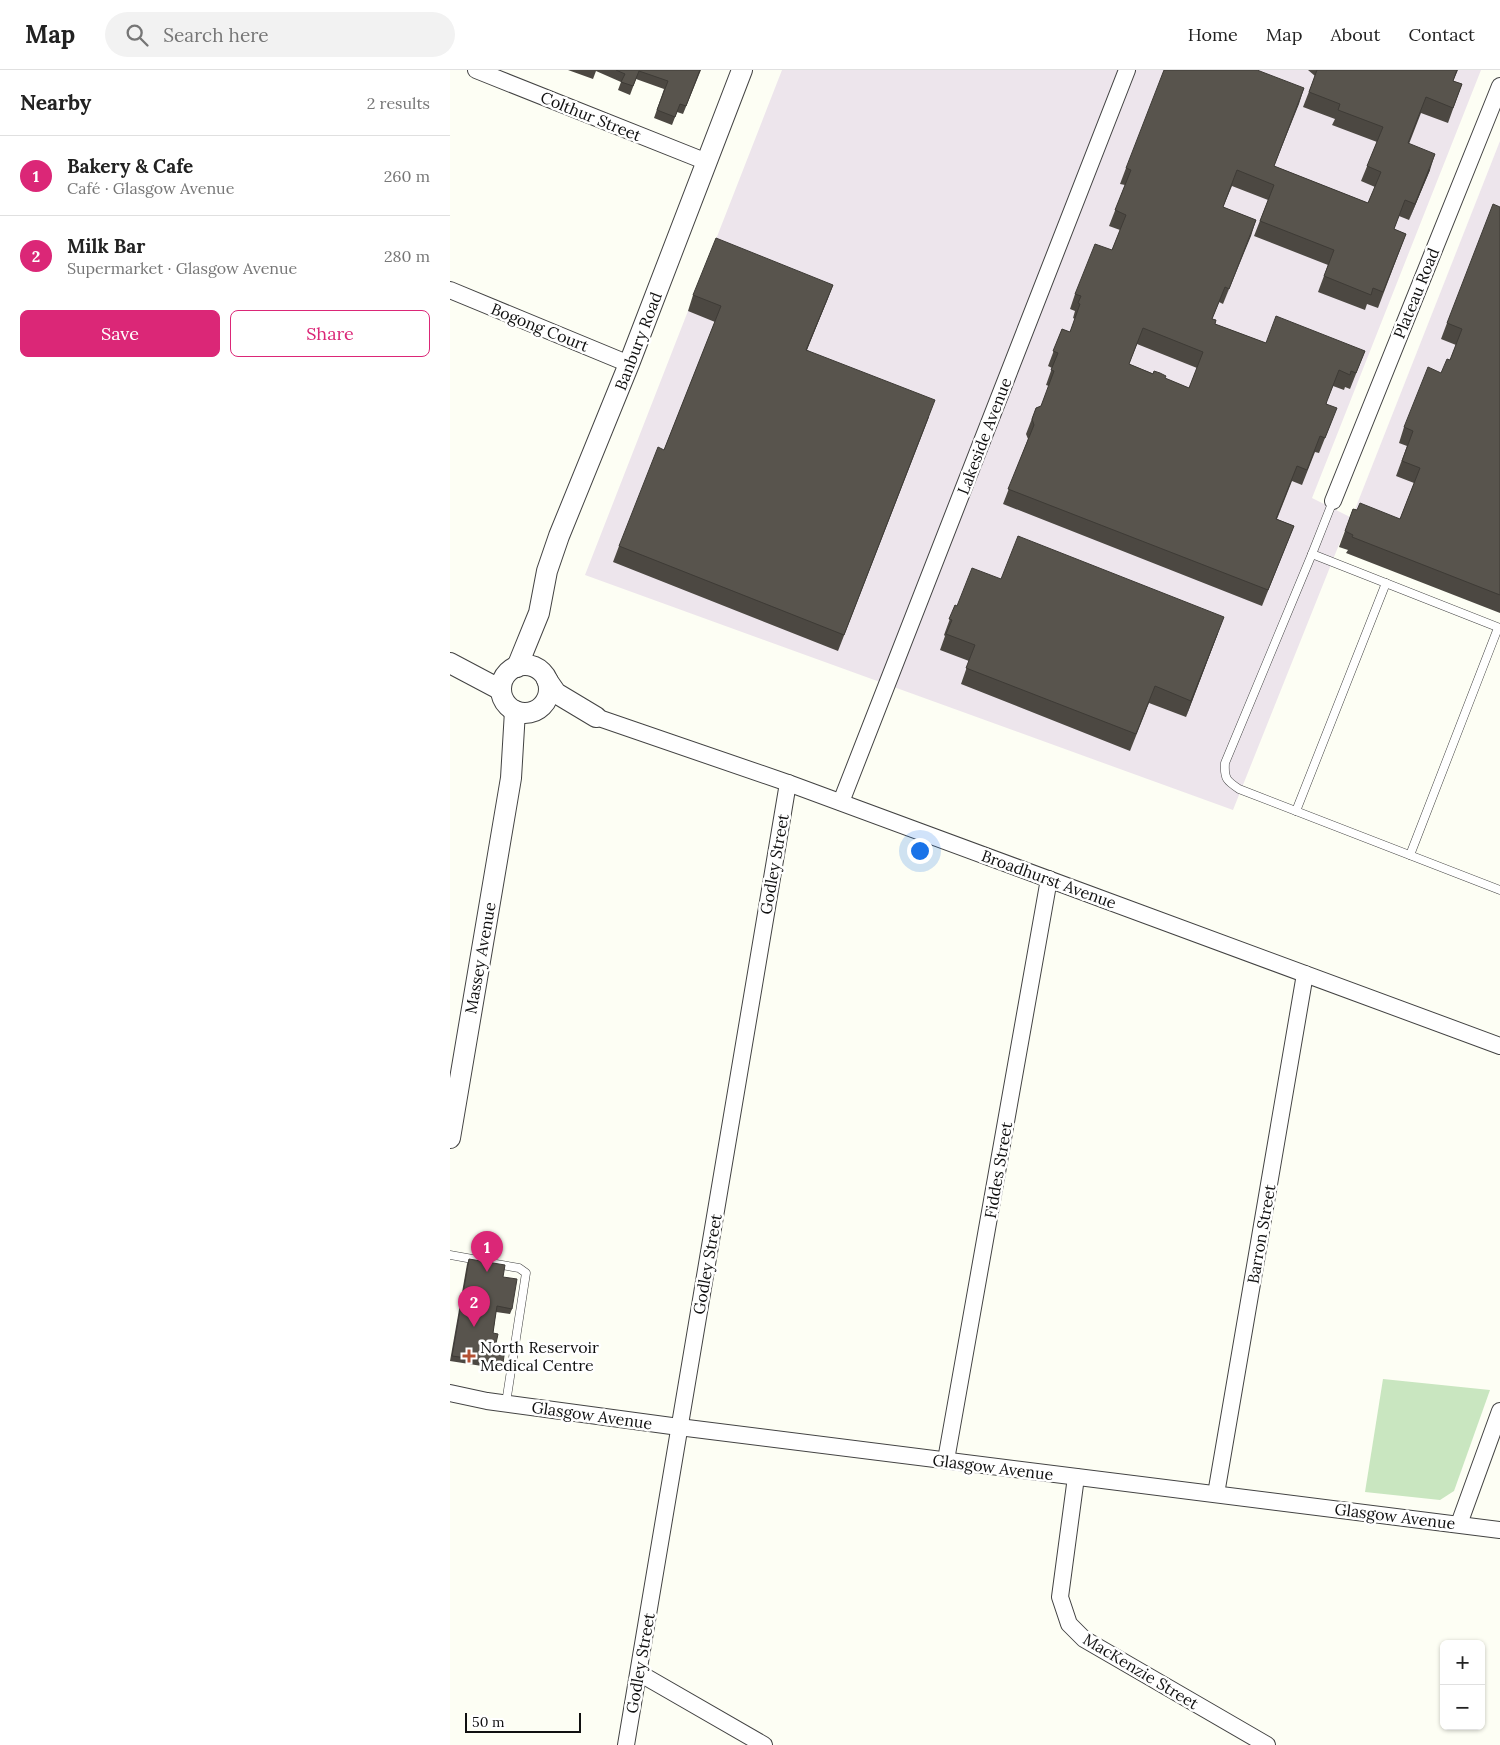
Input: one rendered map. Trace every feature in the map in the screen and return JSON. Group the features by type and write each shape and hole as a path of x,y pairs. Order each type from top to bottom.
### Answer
{"street":[{"name":"Colthur Street","path":"476,70 707,162"},
{"name":"Banbury Road","path":"513,669 539,613 547,571 559,536 629,364 742,70"},
{"name":"Lakeside Avenue","path":"841,802 1127,70"},
{"name":"Plateau Road","path":"1333,501 1500,86"},
{"name":"Bogong Court","path":"450,290 629,364"},
{"name":"Banbury Road","path":"539,613 543,675"},
{"path":"452,664 491,672 525,666 543,675 548,688 548,695 537,709 528,713 515,711 505,702 501,690 504,677 513,669"},
{"path":"452,664 501,690"},
{"name":"Broadhurst Avenue","path":"543,675 556,693 596,717"},
{"name":"Broadhurst Avenue","path":"537,709 562,709 596,717 788,783 1500,1046"},
{"name":"Massey Avenue","path":"511,778 537,709"},
{"name":"Massey Avenue","path":"450,1138 511,778 515,711"},
{"name":"Godley Street","path":"626,1745 788,783"},
{"name":"Fiddes Street","path":"946,1460 1049,879"},
{"name":"Barron Street","path":"1216,1494 1305,974"},
{"name":"Glasgow Avenue","path":"450,1392 487,1401"},
{"name":"Glasgow Avenue","path":"450,1401 506,1403 1076,1478 1500,1530"},
{"path":"1459,1524 1500,1412"},
{"name":"MacKenzie Street","path":"1076,1478 1060,1597 1069,1624 1084,1639 1266,1745"},
{"path":"639,1673 764,1745"}],"lane":[{"path":"1333,501 1224,763 1224,773 1228,781 1239,789 1500,890"},
{"path":"1312,554 1499,628 1410,855"},
{"path":"1296,811 1386,584"},
{"path":"450,1255 482,1261"},
{"path":"491,1263 519,1268 526,1273 506,1403"}],"shaded area":[{"path":"782,70 1481,70 1312,498 1350,517 1233,810 585,575"},
{"path":"1500,141 1500,577 1352,517"}],"green space":[{"path":"1383,1379 1490,1390 1454,1491 1440,1500 1365,1492"}],"building":[{"path":"616,70 700,70 686,106 680,104 675,117 657,110 668,81 639,71 633,86 621,82 625,74"},
{"path":"1164,70 1257,70 1304,88 1274,166 1368,203 1381,172 1367,166 1383,127 1338,110 1340,104 1309,92 1317,70 1457,70 1453,81 1462,84 1453,108 1426,97 1408,143 1435,154 1415,204 1405,200 1394,229 1406,234 1383,292 1373,288 1371,295 1324,276 1334,250 1260,221 1274,185 1237,170 1223,207 1256,220 1229,289 1225,287 1212,319 1216,320 1215,324 1266,343 1276,316 1365,351 1356,373 1351,371 1350,375 1339,370 1326,404 1337,408 1325,438 1320,436 1307,470 1297,466 1276,519 1294,526 1268,590 1008,489 1034,425 1032,419 1036,408 1041,406 1054,371 1051,370 1058,353 1053,351 1062,329 1070,332 1080,304 1078,303 1081,296 1075,294 1095,244 1112,250 1126,215 1115,210 1131,170 1126,168","holes":["1143,328 1203,352 1189,388 1165,378 1166,376 1160,373 1154,371 1153,374 1129,364"]},
{"path":"1493,204 1500,207 1500,595 1352,537 1353,535 1345,531 1353,509 1357,510 1360,503 1400,519 1420,468 1402,461 1413,431 1404,427 1428,367 1441,373 1447,359 1450,360 1462,329 1447,323"},
{"path":"716,238 833,285 806,350 935,400 844,635 619,546 658,447 664,450 721,306 693,295"},
{"path":"1018,536 1224,617 1191,701 1155,686 1136,734 966,668 975,645 946,634 952,620 949,619 955,605 957,606 972,568 1001,579"},
{"path":"469,1259 505,1265 503,1277 517,1279 512,1309 497,1306 493,1333 498,1334 495,1348 505,1349 503,1363 452,1356"}],"place":[{"name":"Bakery & Cafe","path":"487,1272"},
{"name":"Milk Bar","path":"474,1327"},
{"name":"North Reservoir Medical Centre","path":"469,1356"}]}
